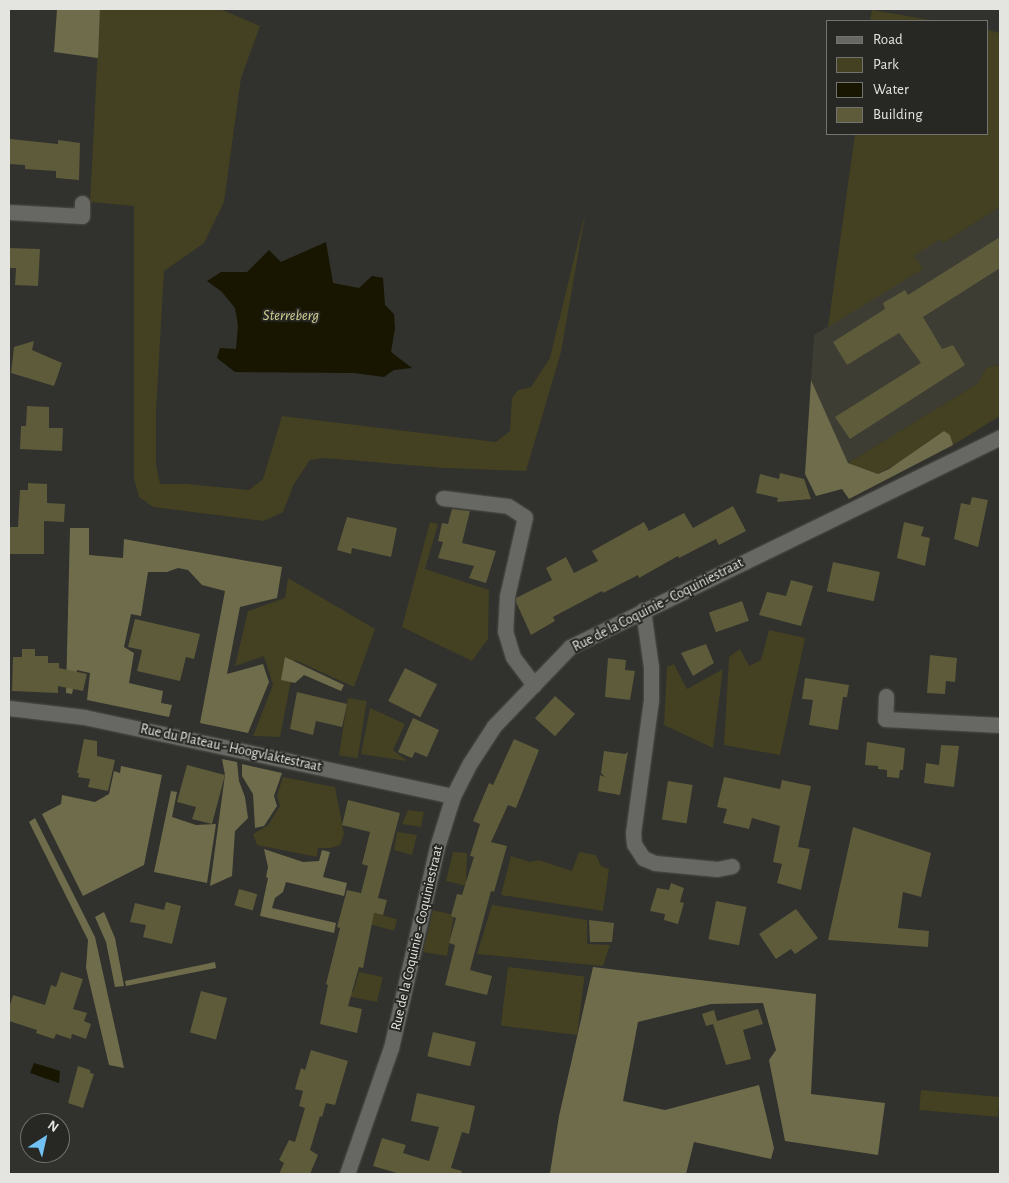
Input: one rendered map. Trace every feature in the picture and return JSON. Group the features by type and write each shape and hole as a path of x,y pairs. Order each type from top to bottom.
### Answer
{"street":[{"path":"9,212 82,216 82,203"},
{"name":"Rue de la Coquinie - Coquiniestraat","path":"347,1174 391,1048 437,848 453,796 470,763 494,726 570,647 1000,437"},
{"path":"443,498 508,506 525,517 507,596 506,630 513,657 534,685"},
{"path":"643,610 650,654 652,700 633,833 634,844 643,858 655,863 718,869 732,866"},
{"path":"886,696 885,719 1000,725"},
{"name":"Rue du Plateau - Hoogvlaktestraat","path":"9,708 84,716 453,796"}],"shaded area":[{"path":"57,9 100,9 98,58 54,52"},
{"path":"1000,207 1000,365 987,367 977,384 848,463 811,380 814,335 922,269 913,256 940,238 943,243"},
{"path":"811,380 848,463 878,474 889,469 944,431 950,435 953,445 849,499 842,489 816,496 805,474"},
{"path":"70,528 89,528 89,555 123,558 124,539 282,567 277,598 240,607 227,674 263,664 269,682 248,733 200,723 225,591 202,585 188,570 178,568 167,572 148,572 141,616 131,614 124,647 134,653 129,683 163,691 161,703 172,705 169,717 87,700 90,673 77,670 72,694 66,693"},
{"path":"285,657 344,685 341,691 304,675 295,683 281,680"},
{"path":"222,759 237,762 239,781 245,797 248,818 235,831 232,876 210,886 225,775"},
{"path":"242,764 282,773 274,796 277,806 264,826 255,828 253,794 242,776"},
{"path":"121,766 162,775 144,865 83,896 42,814 61,804 62,795 95,802 109,794 114,771 120,773"},
{"path":"171,791 177,792 172,817 196,825 216,824 207,883 154,872"},
{"path":"35,818 95,937 124,1068 109,1065 86,968 88,940 29,822"},
{"path":"264,849 303,862 319,861 322,850 330,852 323,877 347,883 344,896 286,882 283,892 275,898 272,908 336,923 334,933 260,916 268,878 266,877 268,867"},
{"path":"104,912 115,938 124,986 115,987 106,942 95,917"},
{"path":"215,962 216,968 126,986 125,981"},
{"path":"593,967 816,994 811,1094 885,1103 878,1155 785,1141 769,1060 776,1050 763,1003 711,1004 638,1022 623,1101 665,1110 759,1085 774,1148 771,1159 694,1142 686,1174 550,1173 559,1116"}],"green space":[{"path":"100,9 220,9 260,26 241,78 224,202 204,243 164,271 156,411 156,464 160,484 187,484 249,490 263,479 282,416 496,442 510,431 512,398 518,390 531,387 550,358 586,209 561,352 526,471 445,468 324,458 310,460 294,484 283,512 264,521 153,507 139,497 134,479 134,206 90,202"},
{"path":"872,10 930,20 870,20"},
{"path":"989,30 1000,33 1000,207 943,243 940,239 914,256 923,269 828,327 855,135 989,135"},
{"path":"1000,365 1000,416 953,445 950,435 878,474 848,463 977,384 987,367"},
{"path":"430,522 438,524 425,569 489,590 488,639 472,661 402,627"},
{"path":"288,578 375,629 354,687 295,660 280,737 253,736 273,685 264,656 235,666 248,611 285,598"},
{"path":"769,630 805,638 780,755 724,745 729,657 740,649 749,666 761,660"},
{"path":"674,664 687,689 723,669 713,748 664,725 667,667"},
{"path":"348,698 367,701 358,758 339,755"},
{"path":"370,708 405,724 393,750 407,761 361,754"},
{"path":"283,777 335,787 344,834 340,845 330,848 318,848 317,857 257,845 253,834 268,825 280,806 277,796"},
{"path":"408,810 424,812 421,827 402,824"},
{"path":"397,832 417,835 412,855 394,850"},
{"path":"453,852 467,853 466,886 446,881"},
{"path":"579,852 596,855 601,866 609,869 603,911 501,895 511,856 530,862 539,860 572,871"},
{"path":"492,905 587,920 587,944 610,945 603,966 477,954"},
{"path":"433,910 454,915 447,956 423,952"},
{"path":"374,913 397,919 394,931 371,925"},
{"path":"508,967 584,976 577,1035 501,1026"},
{"path":"359,972 383,977 377,1002 333,993 334,989 353,992"},
{"path":"921,1090 1000,1097 998,1117 919,1110"}],"water":[{"name":"Sterreberg","path":"326,242 333,283 359,288 372,276 383,278 385,305 394,314 395,328 391,352 412,368 394,370 384,377 354,373 235,372 217,358 220,348 236,349 238,325 235,308 222,292 207,281 221,272 247,272 269,250 281,262"},
{"path":"34,1063 60,1071 59,1083 30,1073"}],"building":[{"path":"10,139 58,144 58,140 80,143 79,180 56,178 56,171 25,169 25,165 9,164"},
{"path":"1000,237 1000,268 923,317 942,349 953,345 965,365 850,439 835,417 921,363 899,333 847,365 833,342 885,309 883,303 905,290 908,295"},
{"path":"9,248 40,249 38,286 15,285 16,268 9,268"},
{"path":"34,341 32,350 62,363 54,386 11,373 14,347"},
{"path":"27,406 49,407 49,428 63,428 62,451 20,449 21,426 26,426"},
{"path":"780,473 804,479 811,499 777,502 778,498 756,493 760,474 779,479"},
{"path":"28,483 47,484 47,503 65,504 64,522 44,521 44,554 9,554 9,527 18,527 20,490 28,490"},
{"path":"972,497 988,500 978,547 954,539 961,503 970,505"},
{"path":"733,506 746,531 719,545 716,539 679,558 678,556 639,578 638,575 603,593 602,591 553,617 555,621 531,635 516,602 516,598 552,580 546,568 566,557 574,573 598,561 592,551 644,522 649,531 684,513 693,528"},
{"path":"452,509 470,511 462,543 496,551 486,583 469,578 474,566 438,558 443,542 438,541 442,523 448,524"},
{"path":"347,517 397,528 391,557 352,548 351,554 337,550"},
{"path":"904,522 924,527 921,536 930,538 925,566 897,558"},
{"path":"833,562 880,572 874,601 827,591"},
{"path":"791,580 813,586 801,626 759,615 767,592 786,596"},
{"path":"742,601 749,621 716,632 709,612"},
{"path":"135,619 200,634 194,659 186,657 180,681 137,671 142,650 128,647"},
{"path":"706,644 714,663 693,676 681,653"},
{"path":"22,649 35,649 35,656 48,656 48,663 59,663 59,668 87,674 83,691 58,686 58,693 12,691 13,657 22,657"},
{"path":"930,655 957,658 955,682 946,681 945,694 927,693"},
{"path":"608,658 626,660 625,670 635,671 630,700 605,697"},
{"path":"405,668 437,684 420,717 388,701"},
{"path":"805,678 849,685 847,697 843,697 838,730 809,725 813,700 802,699"},
{"path":"297,692 347,704 342,727 316,721 313,735 290,729"},
{"path":"555,696 575,714 555,736 535,718"},
{"path":"413,718 439,730 427,757 415,752 412,758 398,752"},
{"path":"84,739 97,741 97,756 115,760 108,791 88,787 90,779 78,777 79,773 77,773"},
{"path":"514,739 539,750 516,808 508,805 491,842 507,846 494,892 491,891 470,970 492,976 487,995 445,985 455,945 449,943 456,918 451,916 457,894 462,895 474,857 470,856 480,824 473,821 489,783 493,785"},
{"path":"867,742 905,748 903,770 900,770 899,778 887,777 887,770 878,769 878,766 865,765"},
{"path":"941,745 959,746 954,787 924,783 926,763 939,765"},
{"path":"604,751 625,754 628,752 620,795 598,791 600,775 605,777 601,773"},
{"path":"187,765 225,775 212,824 192,819 196,807 177,802"},
{"path":"724,777 780,789 782,780 811,786 798,847 810,849 801,890 777,883 782,864 773,862 780,826 752,818 749,829 723,823 727,809 717,807"},
{"path":"668,781 693,785 687,823 662,820"},
{"path":"348,800 400,813 378,898 387,900 383,915 374,913 363,968 359,967 348,1006 362,1009 357,1033 320,1024 328,985 326,984 340,928 337,927 347,890 361,893 368,866 362,864 370,832 342,825"},
{"path":"853,827 931,853 921,897 903,892 898,928 929,931 928,947 828,940"},
{"path":"671,883 684,888 680,902 684,903 678,924 664,920 665,914 650,911 657,888 669,890"},
{"path":"239,889 257,894 253,911 234,905"},
{"path":"716,901 746,907 739,945 709,939"},
{"path":"166,902 181,906 172,944 143,937 146,925 130,922 135,903 164,910"},
{"path":"796,909 818,938 795,954 791,949 776,959 759,934"},
{"path":"589,920 614,923 612,942 590,942"},
{"path":"61,972 83,979 73,1009 87,1013 84,1021 91,1024 86,1039 72,1034 71,1039 56,1034 54,1039 36,1033 37,1030 9,1021 9,1008 13,995 45,1005 51,985 56,987"},
{"path":"201,991 227,998 216,1040 190,1033"},
{"path":"758,1009 763,1024 743,1030 751,1059 726,1065 713,1024 706,1026 702,1014 714,1010 717,1021"},
{"path":"433,1032 476,1042 470,1066 427,1056"},
{"path":"311,1050 348,1061 335,1105 326,1103 322,1117 320,1116 310,1150 318,1155 310,1174 279,1174 284,1163 279,1160 289,1140 295,1142 305,1108 299,1106 303,1091 295,1089 301,1068 305,1070"},
{"path":"78,1066 90,1070 90,1073 94,1074 83,1108 68,1103"},
{"path":"417,1093 475,1106 469,1134 462,1132 451,1168 462,1171 461,1174 400,1174 373,1166 382,1138 406,1145 403,1153 429,1161 439,1127 411,1121"}]}
